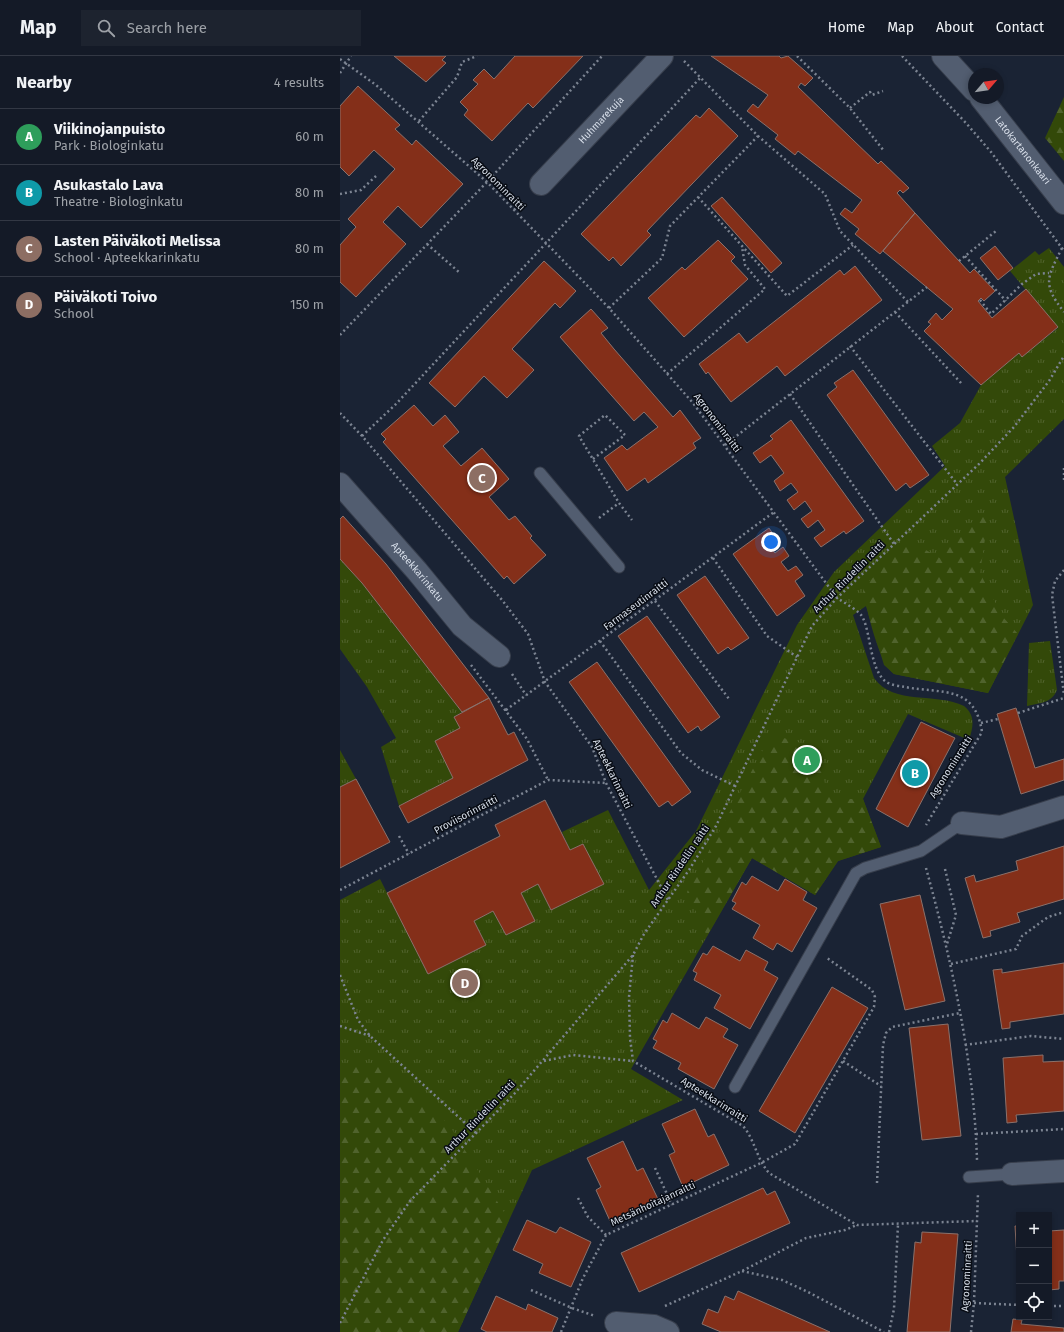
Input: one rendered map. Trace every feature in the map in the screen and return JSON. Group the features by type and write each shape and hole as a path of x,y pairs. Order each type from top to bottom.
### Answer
{"street":[{"name":"Huhmarekuja","path":"541,184 662,56"},
{"path":"943,56 968,83"},
{"name":"Latokartanonkaari","path":"986,104 1064,203"},
{"name":"Apteekkarinkatu","path":"340,484 383,532 462,626 499,656"},
{"path":"962,823 1001,826 1064,806"},
{"path":"1012,1174 1064,1171"},
{"path":"616,1322 661,1329"}],"lane":[{"path":"540,473 619,567"},
{"path":"735,1087 856,873 865,868 921,851 962,823"},
{"path":"969,1177 1012,1174"}],"path":[{"path":"340,73 350,56"},
{"path":"419,121 457,77 462,62 477,56"},
{"path":"340,335 487,182 602,56"},
{"path":"680,56 758,136 825,194 840,231 908,302"},
{"path":"797,56 850,108 884,151"},
{"path":"902,56 966,123 991,152 1063,249 1049,273 1048,284 1053,298 1064,312"},
{"name":"Agronominraitti","path":"340,59 376,85 487,182 609,308 693,403 837,598 863,616 878,671 885,681 902,687 961,695 975,706 981,723 982,732 934,809"},
{"path":"362,436 396,404 701,77"},
{"path":"850,108 870,92 872,95 883,91"},
{"path":"609,308 662,258 670,226 758,136"},
{"path":"340,194 361,190 376,176"},
{"path":"698,198 787,296 853,245"},
{"path":"959,261 996,231"},
{"path":"428,244 460,273"},
{"path":"667,374 765,289 745,265 742,246"},
{"path":"964,256 1006,301"},
{"path":"980,300 991,314 1022,284 1036,274 1049,273"},
{"path":"725,445 927,287"},
{"path":"896,312 962,384"},
{"path":"850,346 957,484"},
{"name":"Arthur Rindellin raitti","path":"340,1323 383,1240 410,1201 544,1061 633,955 644,934 689,870 716,826 812,626 837,598 979,464 1014,427 1049,381 1064,356"},
{"path":"790,394 894,544"},
{"name":"Apteekkarinraitti","path":"340,413 362,436 528,634 545,682 592,747 606,783 668,900"},
{"path":"593,459 625,435 605,415 579,436 619,503 632,520"},
{"path":"1064,468 1064,483"},
{"path":"586,528 619,503"},
{"name":"Farmaseutinraitti","path":"506,710 774,512"},
{"path":"713,558 767,636 798,657"},
{"path":"1064,570 1055,581 1052,595 1064,695"},
{"path":"655,601 729,699"},
{"path":"600,642 680,753 702,770 735,786"},
{"path":"1018,713 1064,698"},
{"path":"981,723 998,719"},
{"name":"Proviisorinraitti","path":"340,890 548,780 606,783"},
{"path":"399,836 409,854"},
{"path":"946,869 956,915 947,945"},
{"path":"928,875 951,964 965,1045 976,1134 1064,1129"},
{"path":"951,964 1016,949 1022,936 1048,917 1064,912"},
{"name":"Metsänhoitajanraitti","path":"561,1332 583,1278 606,1235 761,1163 795,1144 874,1007 875,997 872,990 813,948"},
{"path":"544,1061 573,1055 633,1061 630,1038 629,997 633,955"},
{"path":"340,975 358,1020 370,1036 476,1133"},
{"path":"876,1183 882,1044 886,1033 892,1027 960,1013"},
{"path":"340,1026 370,1036"},
{"path":"965,1045 1031,1036 1064,1039"},
{"name":"Apteekkarinraitti","path":"633,1061 743,1126 749,1133 761,1163 769,1173 857,1225"},
{"path":"843,1061 881,1086"},
{"path":"655,1168 672,1204"},
{"path":"578,1198 588,1217 606,1235"},
{"name":"Agronominraitti","path":"898,1224 954,1220 978,1221 971,1332"},
{"path":"661,1329 662,1308 742,1271 806,1238 845,1230 857,1225 898,1224 894,1309 889,1332"},
{"path":"742,1271 782,1280 884,1332"},
{"path":"531,1290 572,1308"},
{"path":"974,1303 1016,1305"},
{"path":"1052,1306 1064,1306"}],"green space":[{"path":"1064,97 1064,161 1045,138"},
{"path":"1049,248 1064,267 1064,419 1005,477 1033,605 988,693 894,674 884,665 866,606 853,615 874,678 882,687 904,695 953,702 964,706 972,718 972,731 969,740 908,714 863,799 881,847 838,861 815,895 752,858 631,1069 683,1100 532,1170 458,1332 340,1332 340,900 380,879 428,974 486,945 474,921 493,911 506,935 534,921 521,893 538,884 551,910 603,884 583,844 570,850 562,832 608,810 649,890 696,831 797,625 834,572 945,466 932,446 960,423 981,385 1019,353 1022,357 1058,328 1010,271 1035,251 1039,255"},
{"path":"989,511 980,573 1002,616 1018,634 988,693 894,674 888,668 878,648 870,621 863,588 906,543 924,549 940,558 968,525"},
{"path":"340,559 362,583 462,712 454,717 460,728 435,741 453,778 399,806 381,747 396,738 367,687 340,649"},
{"path":"1050,641 1057,690 1049,700 1027,706 1029,643"},
{"path":"771,735 796,741 822,755 821,768 827,792 841,799 863,799 881,847 838,861 815,895 752,858 707,936 687,892"},
{"path":"340,750 356,779 340,787"},
{"path":"382,1061 449,1125 509,1220 458,1332 340,1332 340,1064 370,1069"}],"building":[{"path":"394,56 446,56 442,60 446,63 426,82"},
{"path":"515,56 583,56 533,108 528,103 492,141 464,115 468,110 460,102 478,84 473,80 484,69 494,79"},
{"path":"711,56 779,56 781,58 788,56 813,78 805,86 801,83 798,87 878,164 881,161 909,188 903,193 900,190 897,193 915,213 880,254 855,234 859,229 840,214 845,208 852,213 862,200 798,151 795,155 775,139 778,135 747,111 753,104 758,108 768,95"},
{"path":"358,86 400,125 395,129 412,145 416,140 463,184 421,228 398,206 383,222 406,244 356,297 340,282 340,245 356,227 348,219 395,169 374,150 349,176 340,167 340,106"},
{"path":"709,108 738,136 647,231 651,235 621,266 613,257 609,261 581,234 696,115 700,118"},
{"path":"722,197 782,263 771,273 711,206"},
{"path":"915,213 970,273 974,269 995,291 984,301 981,298 978,301 992,318 1026,289 1058,327 1022,357 1019,353 981,385 924,331 931,324 928,322 936,313 942,320 953,309 883,251"},
{"path":"718,240 735,257 731,261 748,279 684,337 648,298 682,267 685,270"},
{"path":"995,246 1013,268 998,280 980,258"},
{"path":"544,261 576,291 560,308 555,303 512,349 534,370 507,398 484,376 455,407 429,383"},
{"path":"855,266 882,300 785,376 777,366 731,402 708,372 706,374 699,364 739,333 747,343 840,270 844,275"},
{"path":"591,309 608,328 601,333 614,349 673,417 680,410 701,438 693,443 696,448 648,483 645,478 627,491 604,458 622,445 627,450 658,427 644,412 634,421 560,337"},
{"path":"853,370 929,475 910,488 906,483 896,491 827,395 837,387 834,383"},
{"path":"414,405 433,426 445,415 459,432 443,446 461,466 482,448 509,479 489,497 509,520 515,516 532,536 530,538 546,555 514,584 507,576 504,579 383,442 386,439 381,434"},
{"path":"791,420 864,521 846,534 844,531 821,547 814,538 825,530 818,520 808,528 801,519 812,511 805,501 794,510 787,500 798,492 791,483 780,491 774,481 784,473 771,455 760,463 753,453 773,439 770,436"},
{"path":"343,516 386,564 489,698 462,712 362,583 340,559 340,519"},
{"path":"769,528 775,537 767,543 775,553 783,547 789,556 781,562 788,571 796,566 803,575 795,581 805,596 777,616 733,554"},
{"path":"705,576 749,638 731,650 728,647 718,654 677,595"},
{"path":"647,616 720,717 701,731 698,726 688,733 618,636"},
{"path":"597,662 691,792 672,806 668,801 659,807 569,682"},
{"path":"489,698 508,735 514,732 528,760 408,823 399,806 453,778 435,741 460,728 454,717"},
{"path":"1016,708 1035,768 1064,759 1064,780 1021,794 997,714"},
{"path":"921,722 955,738 908,827 876,809"},
{"path":"356,779 390,842 340,868 340,787"},
{"path":"545,800 570,850 583,844 604,884 551,910 538,884 521,893 535,921 506,935 493,911 474,921 486,945 428,974 387,893 500,836 495,825"},
{"path":"1064,846 1064,899 1017,913 1020,922 990,931 991,936 983,938 965,878 974,875 976,882 1018,870 1016,861"},
{"path":"752,876 778,891 785,879 807,892 803,900 817,908 792,952 777,943 773,950 753,938 760,925 732,909 736,903 732,901 742,882 746,885"},
{"path":"920,895 945,1001 905,1010 880,904"},
{"path":"713,946 740,961 746,950 768,962 764,970 778,978 750,1029 714,1008 721,995 694,980 697,973 693,971 703,953 707,955"},
{"path":"1064,963 1064,1014 1010,1022 1010,1028 1002,1029 993,970 1002,969 1002,973"},
{"path":"832,987 868,1008 795,1133 759,1111"},
{"path":"672,1013 699,1029 706,1017 728,1029 723,1037 738,1045 714,1089 678,1069 681,1063 653,1048 657,1041 653,1039 663,1020 667,1023"},
{"path":"948,1024 961,1136 922,1140 909,1028"},
{"path":"1043,1055 1043,1062 1064,1061 1064,1111 1016,1115 1017,1122 1007,1123 1003,1058"},
{"path":"695,1109 708,1137 714,1134 729,1165 683,1187 669,1155 675,1152 662,1124"},
{"path":"623,1141 637,1171 643,1168 658,1199 610,1221 596,1190 601,1187 587,1158"},
{"path":"763,1188 767,1195 775,1191 790,1223 639,1292 621,1253"},
{"path":"527,1220 556,1233 560,1227 591,1242 571,1287 539,1273 543,1264 513,1250"},
{"path":"1064,1230 1064,1281 1059,1281 1059,1289 1052,1290 1052,1248 1052,1231"},
{"path":"922,1232 958,1234 950,1332 907,1332 915,1242 921,1243"},
{"path":"738,1291 830,1332 721,1332 702,1324 708,1309 718,1313 725,1296 734,1300"},
{"path":"496,1296 526,1310 528,1304 558,1318 552,1332 487,1332 481,1329"},
{"path":"1013,1319 1022,1320 1021,1324 1064,1328 1064,1332 1011,1332"}],"place":[{"name":"Lasten Päiväkoti Melissa","path":"482,478"},
{"name":"Viikinojanpuisto","path":"807,760"},
{"name":"Asukastalo Lava","path":"915,773"},
{"name":"Päiväkoti Toivo","path":"465,983"}]}
